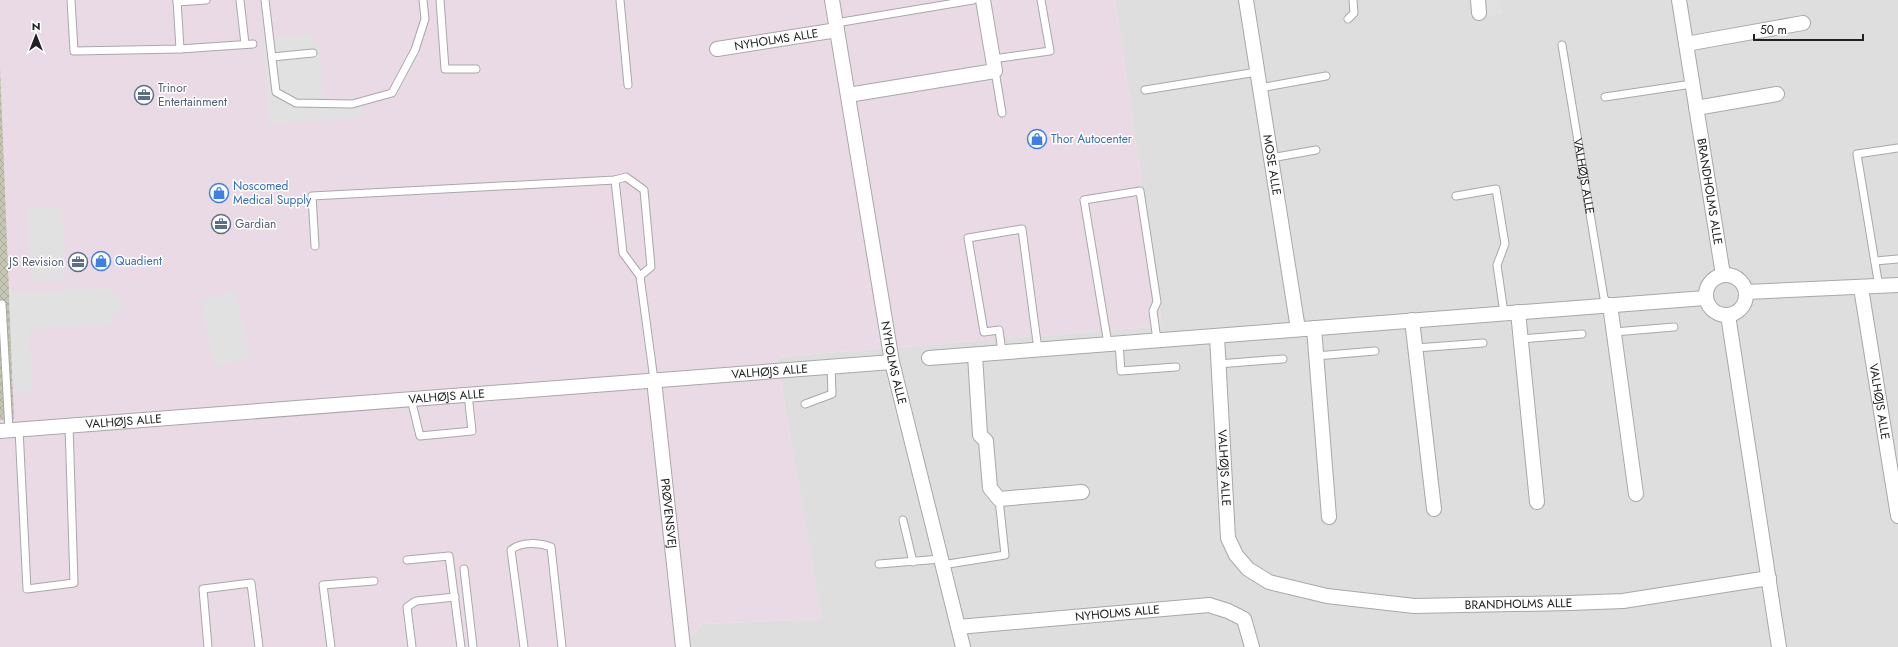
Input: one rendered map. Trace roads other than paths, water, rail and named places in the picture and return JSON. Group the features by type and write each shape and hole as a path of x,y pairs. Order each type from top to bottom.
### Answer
{"street":[{"name":"NYHOLMS ALLE","path":"832,0 892,362 963,647"},
{"path":"848,95 994,65 983,0"},
{"name":"MOSE ALLE","path":"1246,0 1298,329"},
{"name":"BRANDHOLMS ALLE","path":"1679,0 1723,275"},
{"path":"1686,44 1803,23"},
{"name":"NYHOLMS ALLE","path":"716,49 836,27"},
{"path":"1696,108 1776,94"},
{"path":"1723,275 1731,275 1738,279 1746,292 1742,308 1736,313 1728,315 1713,311 1708,305 1706,298 1706,290 1709,283 1715,278 1723,275"},
{"path":"1746,292 1861,288 1898,285"},
{"name":"VALHØJS ALLE","path":"1861,288 1898,516"},
{"path":"928,358 1706,298"},
{"name":"VALHØJS ALLE","path":"1610,305 1636,494"},
{"path":"1511,313 1520,339 1537,502"},
{"path":"1728,315 1779,647"},
{"path":"1412,320 1434,509"},
{"path":"1314,328 1329,516"},
{"name":"VALHØJS ALLE","path":"1217,336 1228,538 1236,556 1248,569 1269,582"},
{"path":"975,354 980,435 986,441 990,488 999,499 1082,492"},
{"name":"VALHØJS ALLE","path":"9,430 892,362"},
{"name":"PRØVENSVEJ","path":"654,380 683,647"},
{"name":"BRANDHOLMS ALLE","path":"1269,582 1327,596 1414,606 1570,604 1623,600 1768,578"},
{"name":"NYHOLMS ALLE","path":"958,627 1210,605 1228,610 1244,619 1252,647"}],"lane":[{"path":"70,0 74,52 180,49 253,44"},
{"path":"180,49 177,1 206,0"},
{"path":"240,0 245,44"},
{"path":"265,0 276,92 296,103 352,104 392,93 415,50 425,19 423,0"},
{"path":"440,0 445,69 476,69"},
{"path":"620,0 628,85"},
{"path":"836,27 973,0"},
{"path":"1002,113 994,65 1050,50 1042,0"},
{"path":"1348,19 1354,13 1353,0"},
{"name":"VALHØJS ALLE","path":"1562,45 1604,298 1610,305"},
{"path":"272,57 313,53"},
{"path":"1145,90 1257,72"},
{"path":"1260,88 1326,76"},
{"path":"1605,96 1692,84"},
{"path":"1879,287 1858,154 1898,148"},
{"path":"1271,158 1316,150"},
{"path":"315,246 312,196 615,180 626,177 644,190 651,267 640,276"},
{"path":"615,180 623,253 640,276 654,380"},
{"path":"1456,196 1496,189 1505,244 1497,265 1511,313"},
{"path":"1157,340 1152,311 1157,302 1140,191 1084,200 1113,344 1121,371 1176,367"},
{"path":"1002,352 999,330 984,332 968,238 1022,229 1038,350"},
{"path":"1875,261 1898,259"},
{"path":"0,304 2,304 9,430 27,589 74,583 69,425"},
{"path":"1614,332 1674,328"},
{"path":"1520,339 1582,334"},
{"path":"1416,348 1483,343"},
{"path":"1316,356 1375,351"},
{"path":"1218,364 1283,359"},
{"path":"805,404 832,394 831,366"},
{"path":"411,399 420,436 472,431 468,394"},
{"path":"879,564 941,562 1005,556 999,499"},
{"path":"904,520 913,562"},
{"path":"524,647 511,550 515,546 541,543 551,547 562,647"},
{"path":"407,560 450,556 461,647"},
{"path":"464,569 473,647"},
{"path":"331,647 323,585 374,581"},
{"path":"208,647 202,589 251,582 259,647"},
{"path":"412,647 407,607 416,600 455,597"}],"place":[{"name":"Trinor Entertainment","path":"144,95"},
{"name":"Thor Autocenter","path":"1037,139"},
{"name":"Noscomed Medical Supply","path":"219,193"},
{"name":"Gardian","path":"221,224"},
{"name":"Quadient","path":"101,261"},
{"name":"JS Revision","path":"78,262"}]}
